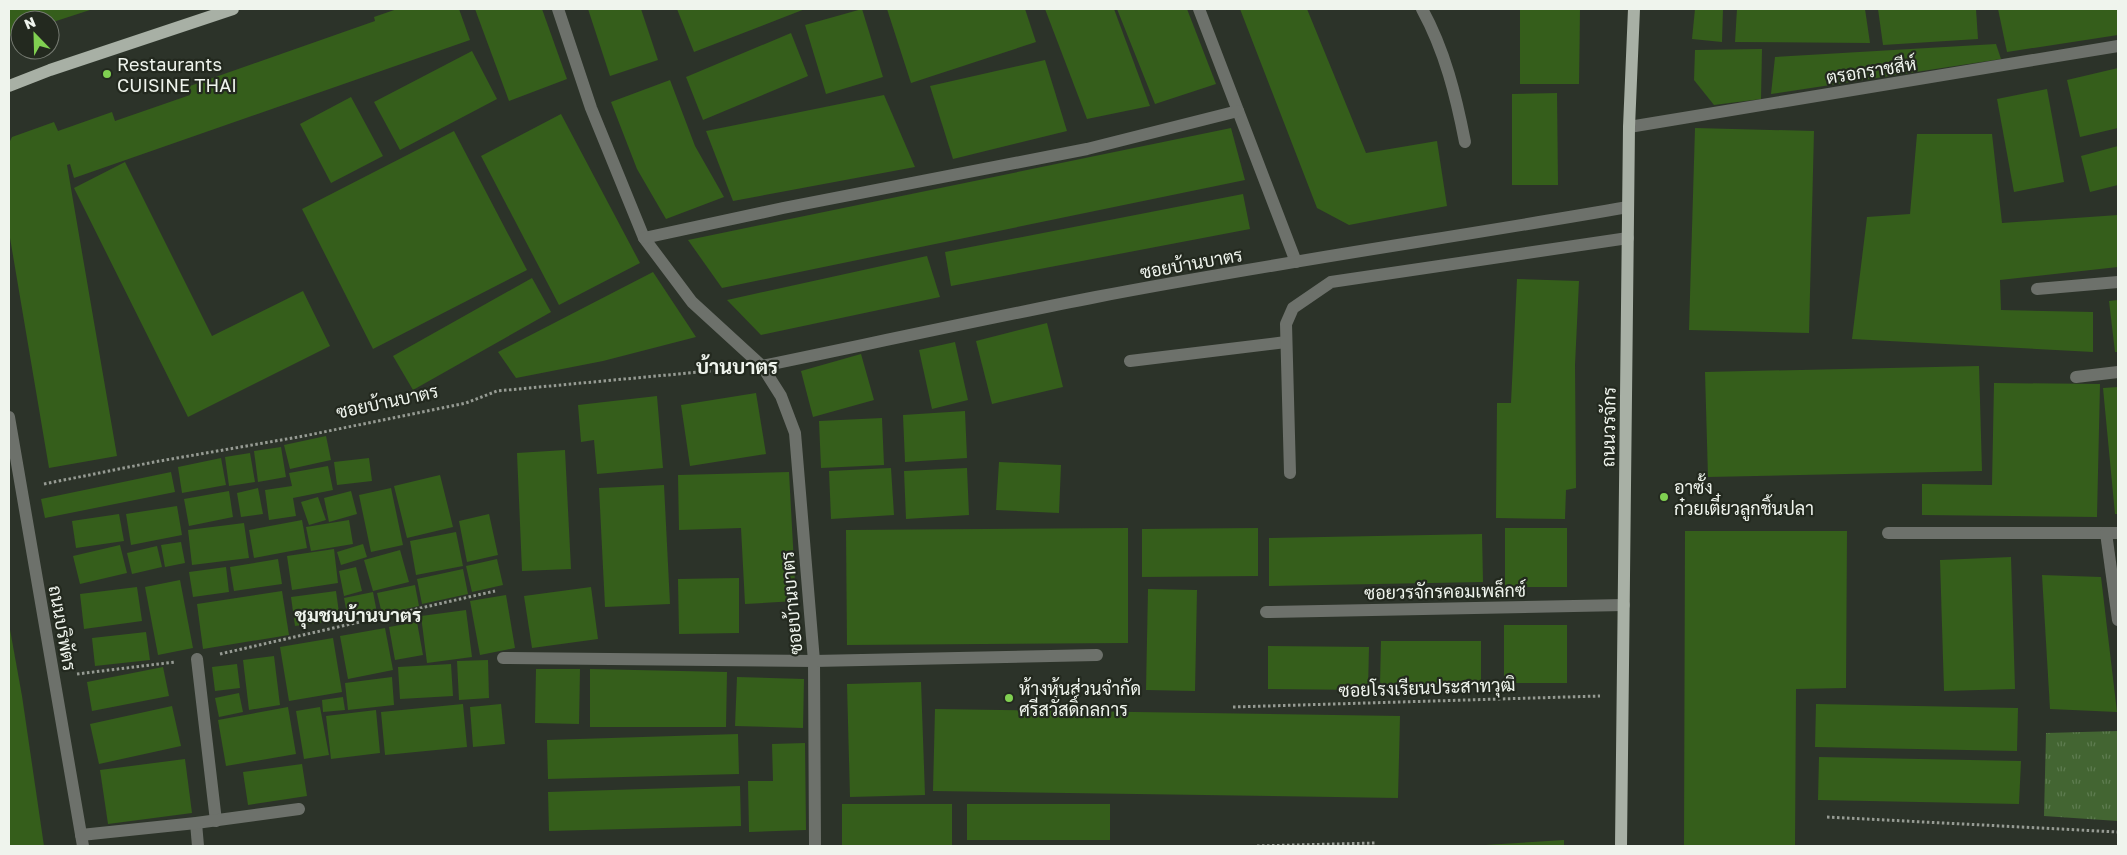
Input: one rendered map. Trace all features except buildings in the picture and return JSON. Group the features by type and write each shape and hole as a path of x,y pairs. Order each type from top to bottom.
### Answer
{"main road":[{"path":"9,86 50,70 233,9"},
{"name":"ถนนวรจักร","path":"1621,846 1629,128 1634,9"}],"street":[{"name":"ซอยบ้านบาตร","path":"558,9 592,108 644,238 692,302 762,366 781,396 795,434 814,661 815,846"},
{"path":"1200,9 1296,262"},
{"path":"1422,9 1434,31 1455,90 1465,142"},
{"name":"ตรอกราชสีห์","path":"1629,128 2118,46"},
{"path":"644,238 783,208 1087,149 1238,111"},
{"name":"ซอยบ้านบาตร","path":"762,366 1096,297 1628,207"},
{"path":"1290,473 1286,324 1293,308 1331,282 1628,238"},
{"path":"2037,289 2118,282"},
{"path":"1130,361 1286,342"},
{"path":"2076,377 2118,372"},
{"name":"ถนนบริพัตร","path":"9,417 82,840"},
{"path":"1888,533 2112,533 2118,620"},
{"name":"ซอยวรจักรคอมเพล็กซ์","path":"1266,612 1624,605"},
{"path":"504,658 814,661 1097,656"},
{"path":"197,659 216,821"},
{"path":"82,840 299,809"},
{"path":"196,823 198,846"}],"path":[{"name":"ซอยบ้านบาตร","path":"21,489 154,462 304,436 466,403 497,391 762,366"},
{"path":"54,677 197,659 495,591"},
{"name":"ซอยโรงเรียนประสาทวุฒิ","path":"1233,707 1623,695"},
{"path":"1827,818 2118,832"},
{"path":"1257,846 1375,842"}],"green space":[{"path":"2118,731 2118,821 2044,816 2046,733"}],"place":[{"name":"Restaurants CUISINE THAI","path":"107,74"},
{"name":"อาซั้ง ก๋วยเตี๋ยวลูกชิ้นปลา","path":"1664,497"},
{"name":"ห้างหุ้นส่วนจำกัด ศรีสวัสดิ์กลการ","path":"1009,698"}],"district":[{"name":"บ้านบาตร","path":"737,366"},
{"name":"ชุมชนบ้านบาตร","path":"358,614"}]}
